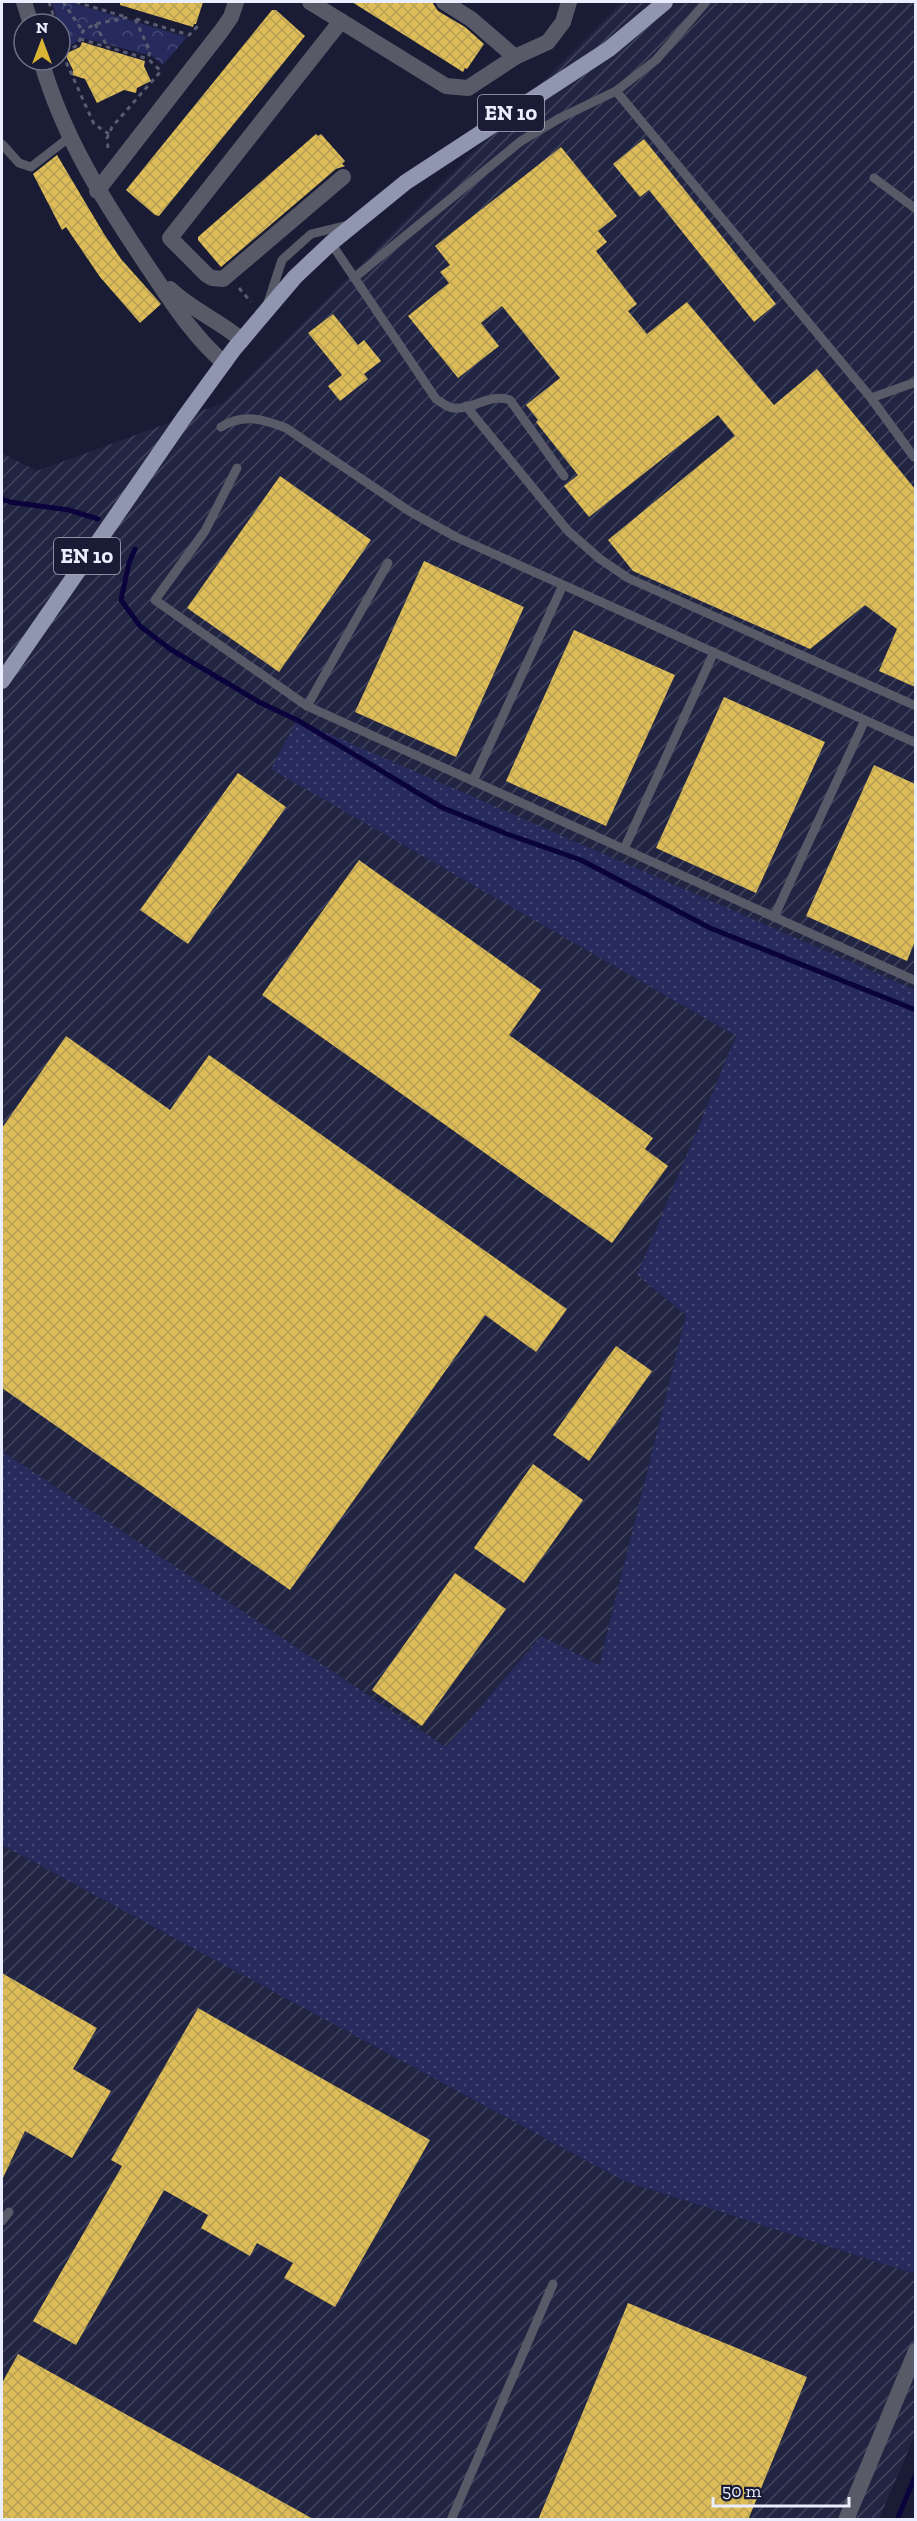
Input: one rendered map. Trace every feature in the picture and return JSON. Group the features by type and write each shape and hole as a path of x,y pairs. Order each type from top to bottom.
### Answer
{"main road":[{"name":"EN 10","path":"2,681 97,541 224,363 295,277 330,243 406,182 609,49 665,2"}],"street":[{"path":"97,191 217,37 231,16 236,2"},
{"path":"310,2 446,86 468,88 515,57 548,42 563,22 569,2"},
{"path":"444,2 471,19 515,57"},
{"path":"341,21 171,238 212,278 223,279 343,177"},
{"path":"44,72 49,90 97,191 195,335 224,363"},
{"path":"152,272 183,302 221,322 242,340"},
{"path":"846,2520 915,2351"}],"lane":[{"path":"354,278 521,141 560,118 616,91 656,60 706,2"},
{"path":"616,91 871,398 914,457"},
{"path":"2,144 20,163 31,167 70,136"},
{"path":"874,178 915,209"},
{"path":"263,314 282,260 311,234 356,223"},
{"path":"330,243 436,399 451,409 490,398 501,397 510,400 564,476"},
{"path":"871,398 915,382"},
{"path":"466,406 568,531 600,559 628,578 915,706"},
{"path":"221,427 231,421 246,418 265,419 286,428 429,523 915,743"},
{"path":"237,468 205,531 155,600 308,706 915,981"},
{"path":"308,706 388,563"},
{"path":"473,782 563,585"},
{"path":"624,849 714,652"},
{"path":"774,917 865,720"},
{"path":"2,2221 9,2211"},
{"path":"451,2520 553,2284"}],"path":[{"path":"63,2 83,31"},
{"path":"76,2 189,35 198,26 217,37"},
{"path":"72,48 78,45 83,31 95,24 130,18"},
{"path":"135,19 150,51 148,59"},
{"path":"95,24 107,47"},
{"path":"80,39 148,59 161,71 112,127 108,135 108,148 123,159"},
{"path":"71,72 94,124 108,135"},
{"path":"228,276 263,314"}],"shaded area":[{"path":"622,2 915,2 915,1011 292,729 272,769 736,1036 637,1275 686,1315 599,1665 541,1636 446,1747 2,1451 2,453 37,471 223,403"},
{"path":"2,1845 624,2181 915,2274 915,2435 879,2519 2,2519"}],"green space":[{"path":"52,2 69,2 187,37 163,65 152,56 83,38 72,45 72,12 55,12"},
{"path":"297,720 915,990 915,2274 624,2181 2,1845 2,1451 446,1747 541,1636 599,1665 686,1315 637,1275 736,1036 271,769"}],"building":[{"path":"120,2 203,2 193,27 120,5"},
{"path":"352,2 432,2 438,11 465,27 484,44 463,72"},
{"path":"272,10 276,10 305,36 159,216 155,215 126,190"},
{"path":"82,42 145,61 144,66 151,81 137,88 136,93 124,90 97,103 85,79 72,75 72,51 80,47"},
{"path":"316,134 318,136 321,134 345,161 342,164 345,166 336,169 221,267 198,240 198,237"},
{"path":"644,139 776,304 754,322 649,190 640,197 613,164"},
{"path":"561,147 617,216 598,231 607,242 596,251 637,304 628,311 647,334 687,302 774,405 817,369 915,489 915,687 879,671 897,629 865,605 810,649 633,571 608,540 735,436 718,415 589,517 564,486 578,475 536,422 538,420 526,405 560,378 502,306 481,323 499,346 458,378 408,316 449,283 440,272 450,265 435,246"},
{"path":"57,155 121,259 161,304 140,323 100,277 66,227 62,230 33,174"},
{"path":"333,314 358,345 364,340 381,361 364,374 368,379 340,401 328,386 342,375 308,333"},
{"path":"280,476 371,540 279,672 187,608"},
{"path":"424,561 524,607 456,757 355,712"},
{"path":"574,630 675,675 606,826 506,781"},
{"path":"724,697 825,742 756,893 656,848"},
{"path":"874,765 915,784 915,941 907,961 806,916"},
{"path":"238,773 286,807 188,944 140,910"},
{"path":"359,860 541,990 509,1035 653,1138 645,1149 668,1166 612,1243 262,995"},
{"path":"66,1036 170,1110 209,1055 567,1309 536,1352 485,1315 290,1590 2,1388 2,1128"},
{"path":"616,1346 652,1371 589,1461 553,1435"},
{"path":"533,1464 583,1500 524,1583 474,1548"},
{"path":"455,1573 506,1609 422,1726 372,1690"},
{"path":"2,1973 97,2028 73,2069 111,2091 72,2158 25,2131 2,2180"},
{"path":"198,2008 430,2140 335,2307 284,2278 293,2263 257,2243 250,2256 201,2228 208,2215 164,2190 76,2345 33,2321 122,2166 111,2160"},
{"path":"628,2303 807,2377 748,2520 538,2520"},
{"path":"18,2354 315,2520 2,2520 2,2383"}],"waterway":[{"path":"2,499 69,510 98,519"},
{"path":"135,549 129,563 121,600 140,626 170,649 259,702 299,721 441,807 507,834 581,860 710,928 916,1010"},
{"path":"897,2520 916,2474"}]}
